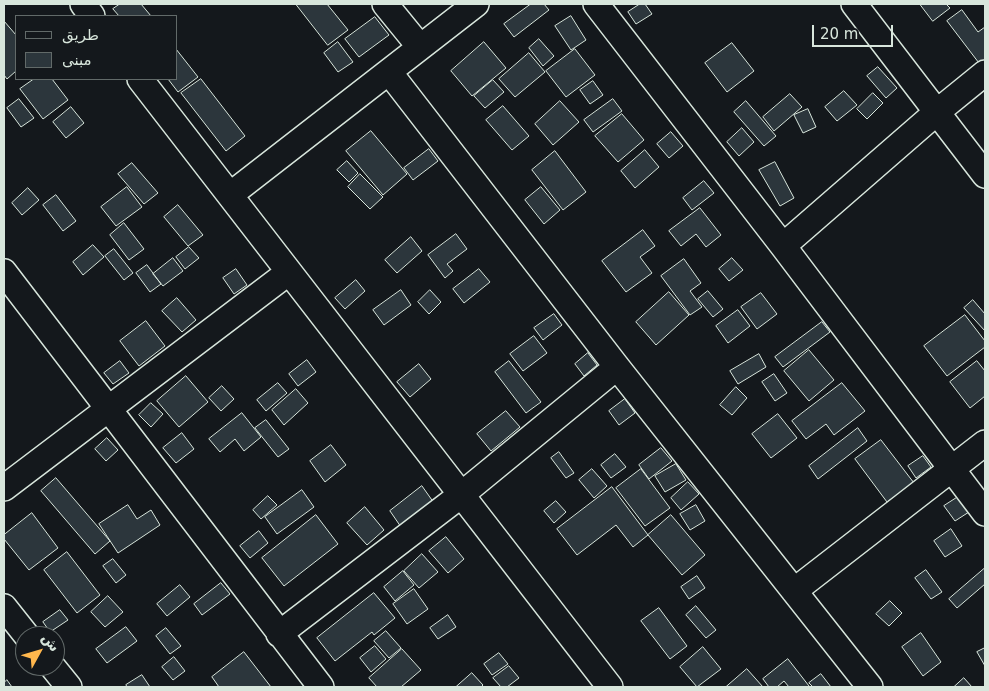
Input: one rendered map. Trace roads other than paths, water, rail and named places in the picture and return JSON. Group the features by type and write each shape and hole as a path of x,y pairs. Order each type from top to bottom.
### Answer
{"street":[{"path":"83,4 91,15"},
{"path":"385,4 420,47"},
{"path":"230,195 476,4"},
{"path":"596,4 783,246 985,513"},
{"path":"854,4 985,175"},
{"path":"389,72 617,367 870,687"},
{"path":"783,246 937,112 985,73"},
{"path":"141,80 610,687"},
{"path":"4,272 321,687"},
{"path":"4,488 289,272"},
{"path":"279,634 461,495 617,367"},
{"path":"794,591 985,443"},
{"path":"4,607 19,626"},
{"path":"60,676 69,687"}]}
